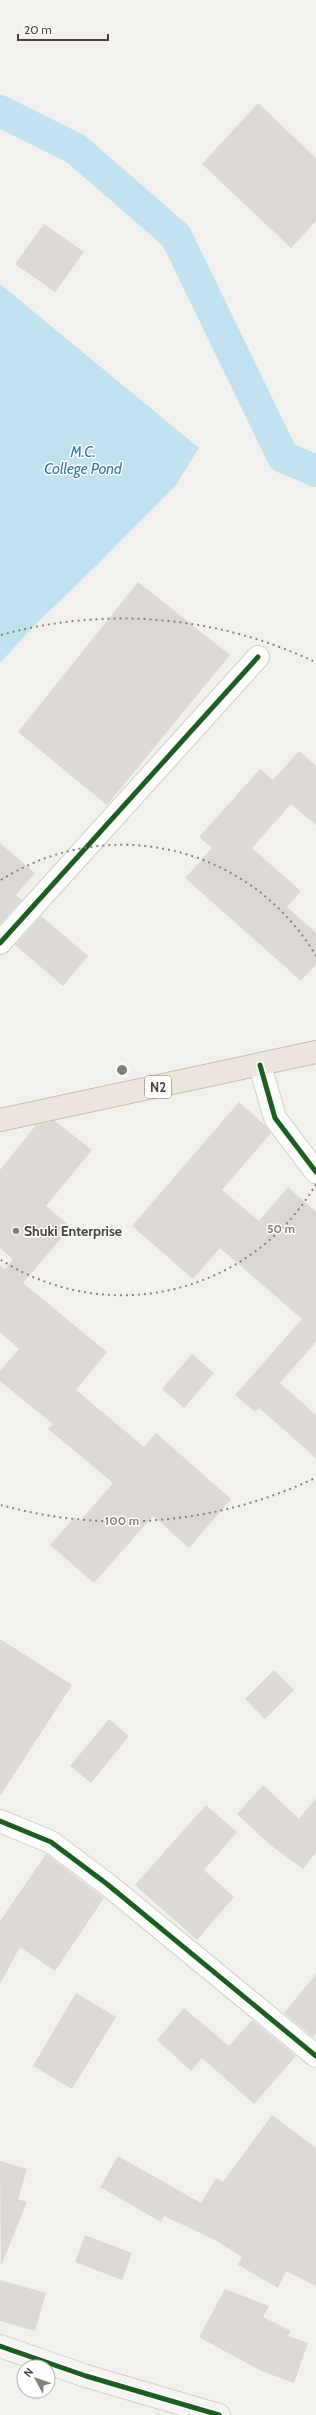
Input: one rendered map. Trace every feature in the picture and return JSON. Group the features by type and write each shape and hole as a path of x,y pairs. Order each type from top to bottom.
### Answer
{"highway":[{"name":"N2","path":"0,1120 316,1052"}],"street":[{"path":"0,943 258,657"},
{"path":"260,1065 275,1118 316,1172"},
{"path":"0,1821 51,1842 107,1884 316,2056"},
{"path":"0,2346 86,2376 219,2415"}],"water":[{"name":"M.C. College Pond","path":"0,284 199,448 176,485 33,627 0,663"}],"building":[{"path":"258,103 316,158 316,221 291,248 202,164"},
{"path":"44,224 84,252 55,292 15,264"},
{"path":"138,582 230,655 107,805 18,732"},
{"path":"299,751 316,766 316,825 291,804 252,848 301,891 287,907 316,933 316,964 301,981 185,878 212,848 199,837 260,769 273,780"},
{"path":"0,843 35,873 16,895 22,900 0,924"},
{"path":"41,916 88,956 63,986 15,945"},
{"path":"239,1102 264,1124 271,1133 222,1190 259,1221 288,1187 316,1212 316,1342 280,1383 316,1415 316,1458 259,1408 255,1412 235,1395 302,1319 220,1248 193,1279 132,1226"},
{"path":"55,1121 92,1150 46,1206 71,1227 23,1283 107,1352 76,1390 144,1447 156,1433 231,1499 189,1548 153,1516 94,1583 50,1545 74,1518 79,1522 113,1483 48,1429 53,1424 0,1381 0,1371 19,1349 0,1332 0,1265 5,1269 13,1259 0,1248 0,1170 36,1125"},
{"path":"192,1354 214,1373 184,1408 162,1389"},
{"path":"0,1639 72,1685 0,1796"},
{"path":"274,1670 294,1690 265,1719 245,1699"},
{"path":"109,1719 129,1736 91,1783 70,1766"},
{"path":"263,1785 299,1819 316,1798 316,1852 303,1869 269,1844 237,1814"},
{"path":"206,1805 237,1832 204,1870 234,1897 197,1940 135,1885"},
{"path":"46,1854 104,1898 55,1971 20,1947 0,1984 0,1921"},
{"path":"316,1974 316,2034 313,2037 284,2013"},
{"path":"76,1993 116,2017 72,2089 33,2066"},
{"path":"184,2008 229,2046 252,2020 296,2056 254,2104 202,2058 191,2071 157,2040"},
{"path":"272,2115 316,2148 316,2286 286,2271 278,2288 238,2265 242,2257 215,2240 164,2216 161,2222 100,2187 118,2156 201,2203 216,2178 223,2182"},
{"path":"0,2161 27,2169 18,2199 27,2202 1,2266"},
{"path":"85,2235 132,2253 122,2280 75,2262"},
{"path":"0,2280 46,2293 35,2331 0,2321"},
{"path":"225,2289 269,2306 263,2317 291,2331 288,2336 308,2343 294,2383 261,2371 199,2337"}],"waterway":[{"path":"0,111 76,149 176,236 283,457 316,471"}],"cycle path":[{"path":"0,943 258,657"},
{"path":"260,1065 275,1118 316,1172"},
{"path":"0,1821 51,1842 107,1884 316,2056"},
{"path":"0,2346 86,2376 219,2415"}],"place":[{"name":"Shuki Enterprise","path":"16,1231"}]}
